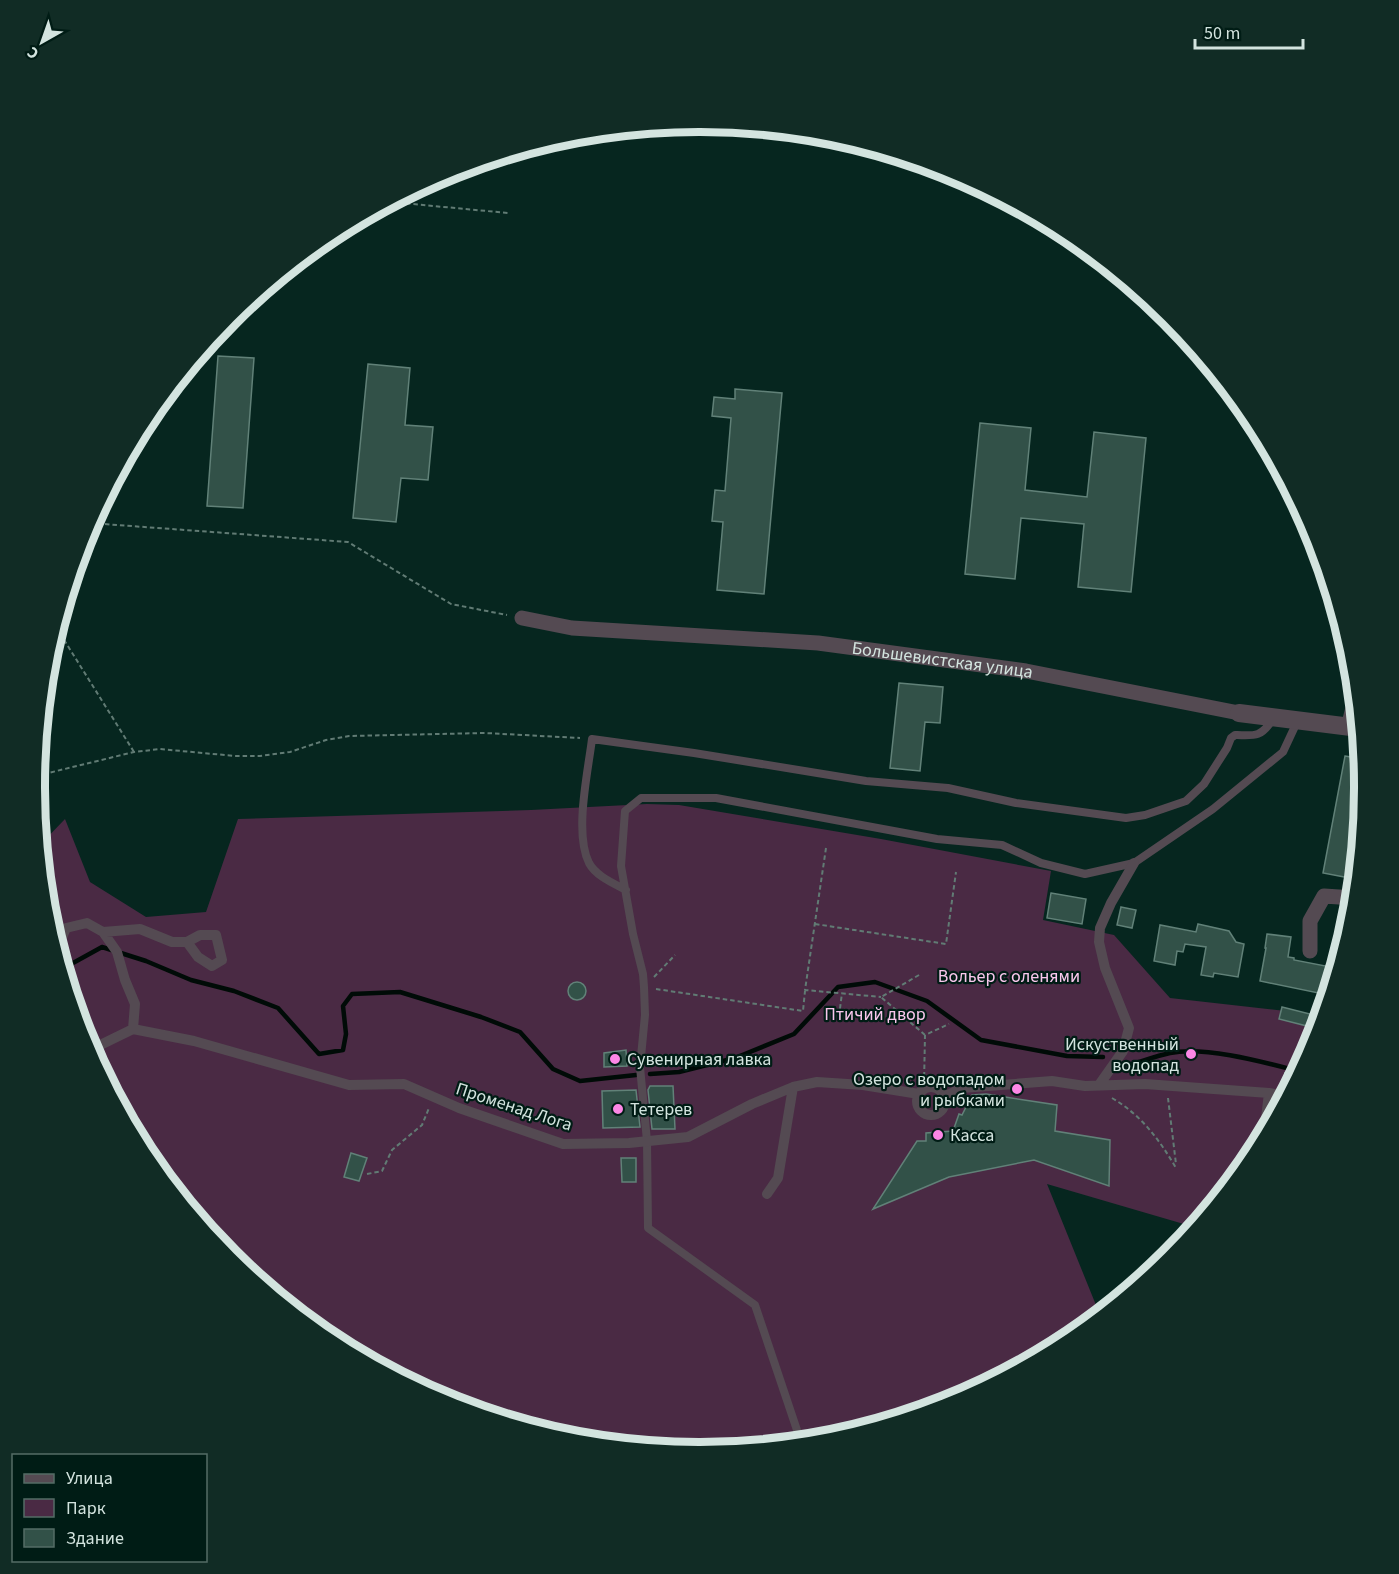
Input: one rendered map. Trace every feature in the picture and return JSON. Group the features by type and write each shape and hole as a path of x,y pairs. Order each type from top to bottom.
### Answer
{"street":[{"name":"Большевистская улица","path":"522,618 572,628 829,645 1026,671 1239,713 1351,727"},
{"path":"1099,1085 1123,1052 1129,1028 1105,968 1099,942 1100,928 1111,903 1134,863"},
{"path":"1310,951 1310,921 1324,896 1344,897"},
{"path":"63,936 66,928 87,922 103,932 117,952 135,1004 133,1029 99,1046"},
{"path":"103,932 140,929 172,942 188,942"},
{"name":"Променад Лога","path":"133,1029 194,1041 293,1071 350,1085 404,1084 563,1144 646,1142 688,1137 753,1104 793,1087 817,1082 922,1092"},
{"path":"944,1097 962,1088 1052,1081 1085,1086 1145,1084 1277,1094"},
{"path":"766,1194 778,1178 793,1087"},
{"path":"929,1088 938,1090 944,1097 942,1110 930,1115 919,1109 917,1101 922,1092 929,1088"},
{"path":"1267,1113 1269,1093"}],"lane":[{"path":"626,890 600,875 589,863 583,836 584,800 592,739 866,781 948,788 1016,803 1126,818 1145,815 1186,801 1204,784 1231,738 1235,735 1254,736 1261,733 1266,730 1274,717"},
{"path":"798,1434 755,1305 648,1228 646,1142 640,1067 645,1015 644,987 621,866 626,811 641,798 716,798 937,839 1002,845 1041,863 1085,874 1134,863 1213,809 1283,752 1298,721"}],"path":[{"path":"404,203 508,213"},
{"path":"101,524 348,542 451,604 522,618"},
{"path":"63,638 134,752"},
{"path":"45,774 134,752 160,749 260,756 290,752 326,740 349,736 485,733 592,739"},
{"path":"644,987 803,1011 826,848"},
{"path":"815,924 946,944 956,872"},
{"path":"644,987 675,955"},
{"path":"881,997 919,975"},
{"path":"805,990 881,997 925,1035"},
{"path":"839,1016 842,993"},
{"path":"925,1035 949,1024"},
{"path":"922,1092 925,1035"},
{"path":"1099,1085 1104,1092 1131,1109 1157,1137 1176,1168 1167,1087"},
{"path":"367,1174 382,1171 392,1150 422,1125 434,1097"}],"green space":[{"path":"647,804 679,805 881,839 1051,871 1043,920 1114,935 1170,998 1313,1014 1287,1076 1244,1151 1186,1225 1047,1184 1097,1307 1027,1354 989,1374 910,1407 827,1429 785,1436 700,1442 657,1440 614,1436 530,1419 449,1392 372,1354 301,1306 268,1279 207,1219 155,1151 112,1076 95,1037 67,956 58,915 47,838 65,819 90,882 146,917 206,912 238,819"}],"building":[{"path":"218,356 254,358 243,508 207,506"},
{"path":"368,364 410,368 405,425 433,427 428,480 401,478 396,522 353,518"},
{"path":"735,389 782,393 764,594 717,590 723,522 712,521 715,490 725,491 731,418 712,416 714,397 735,399"},
{"path":"980,423 1031,428 1025,490 1087,497 1094,432 1146,438 1131,592 1078,587 1084,524 1021,518 1015,579 965,574"},
{"path":"899,683 943,687 940,723 925,722 920,771 890,768"},
{"path":"1345,756 1353,757 1353,830 1347,878 1323,873"},
{"path":"1051,893 1086,899 1082,924 1047,918"},
{"path":"1121,907 1136,910 1132,928 1117,925"},
{"path":"1198,924 1229,931 1236,942 1244,944 1238,977 1214,973 1213,977 1201,975 1206,947 1185,944 1183,952 1177,951 1175,965 1154,961 1160,925 1196,932"},
{"path":"1267,934 1291,937 1288,957 1329,967 1320,993 1260,981"},
{"path":"573,982 581,982 586,987 584,998 573,1000 568,995 568,987"},
{"path":"1282,1007 1310,1014 1307,1026 1279,1019"},
{"name":"Сувенирная лавка","path":"626,1050 627,1066 604,1067 604,1053"},
{"path":"650,1086 673,1086 675,1129 652,1129 648,1090"},
{"name":"Тетерев","path":"636,1090 640,1127 603,1128 602,1091"},
{"path":"986,1094 1057,1105 1055,1131 1110,1140 1109,1186 1034,1160 949,1177 873,1209 917,1141 926,1141 926,1133 953,1131 959,1114 962,1115 972,1095"},
{"path":"351,1153 367,1158 359,1181 344,1177"},
{"path":"621,1158 636,1158 636,1182 622,1182"}],"waterway":[{"path":"70,966 102,947 146,961 191,980 234,991 278,1008 319,1054 343,1050 346,1034 343,1006 352,994 400,992 481,1017 520,1032 553,1069 580,1081 636,1075"},
{"path":"650,1074 679,1072 735,1058 794,1034 838,987 875,982 927,1001 981,1040 1067,1056 1103,1057"},
{"path":"1129,1065 1184,1051 1217,1053 1290,1069"}],"place":[{"name":"Искуственный водопад","path":"1191,1054"},
{"name":"Сувенирная лавка","path":"615,1059"},
{"name":"Озеро с водопадом и рыбками","path":"1017,1089"},
{"name":"Тетерев","path":"618,1109"},
{"name":"Касса","path":"938,1135"}],"park label":[{"name":"Вольер с оленями","path":"1009,976"},
{"name":"Птичий двор","path":"875,1014"}]}
